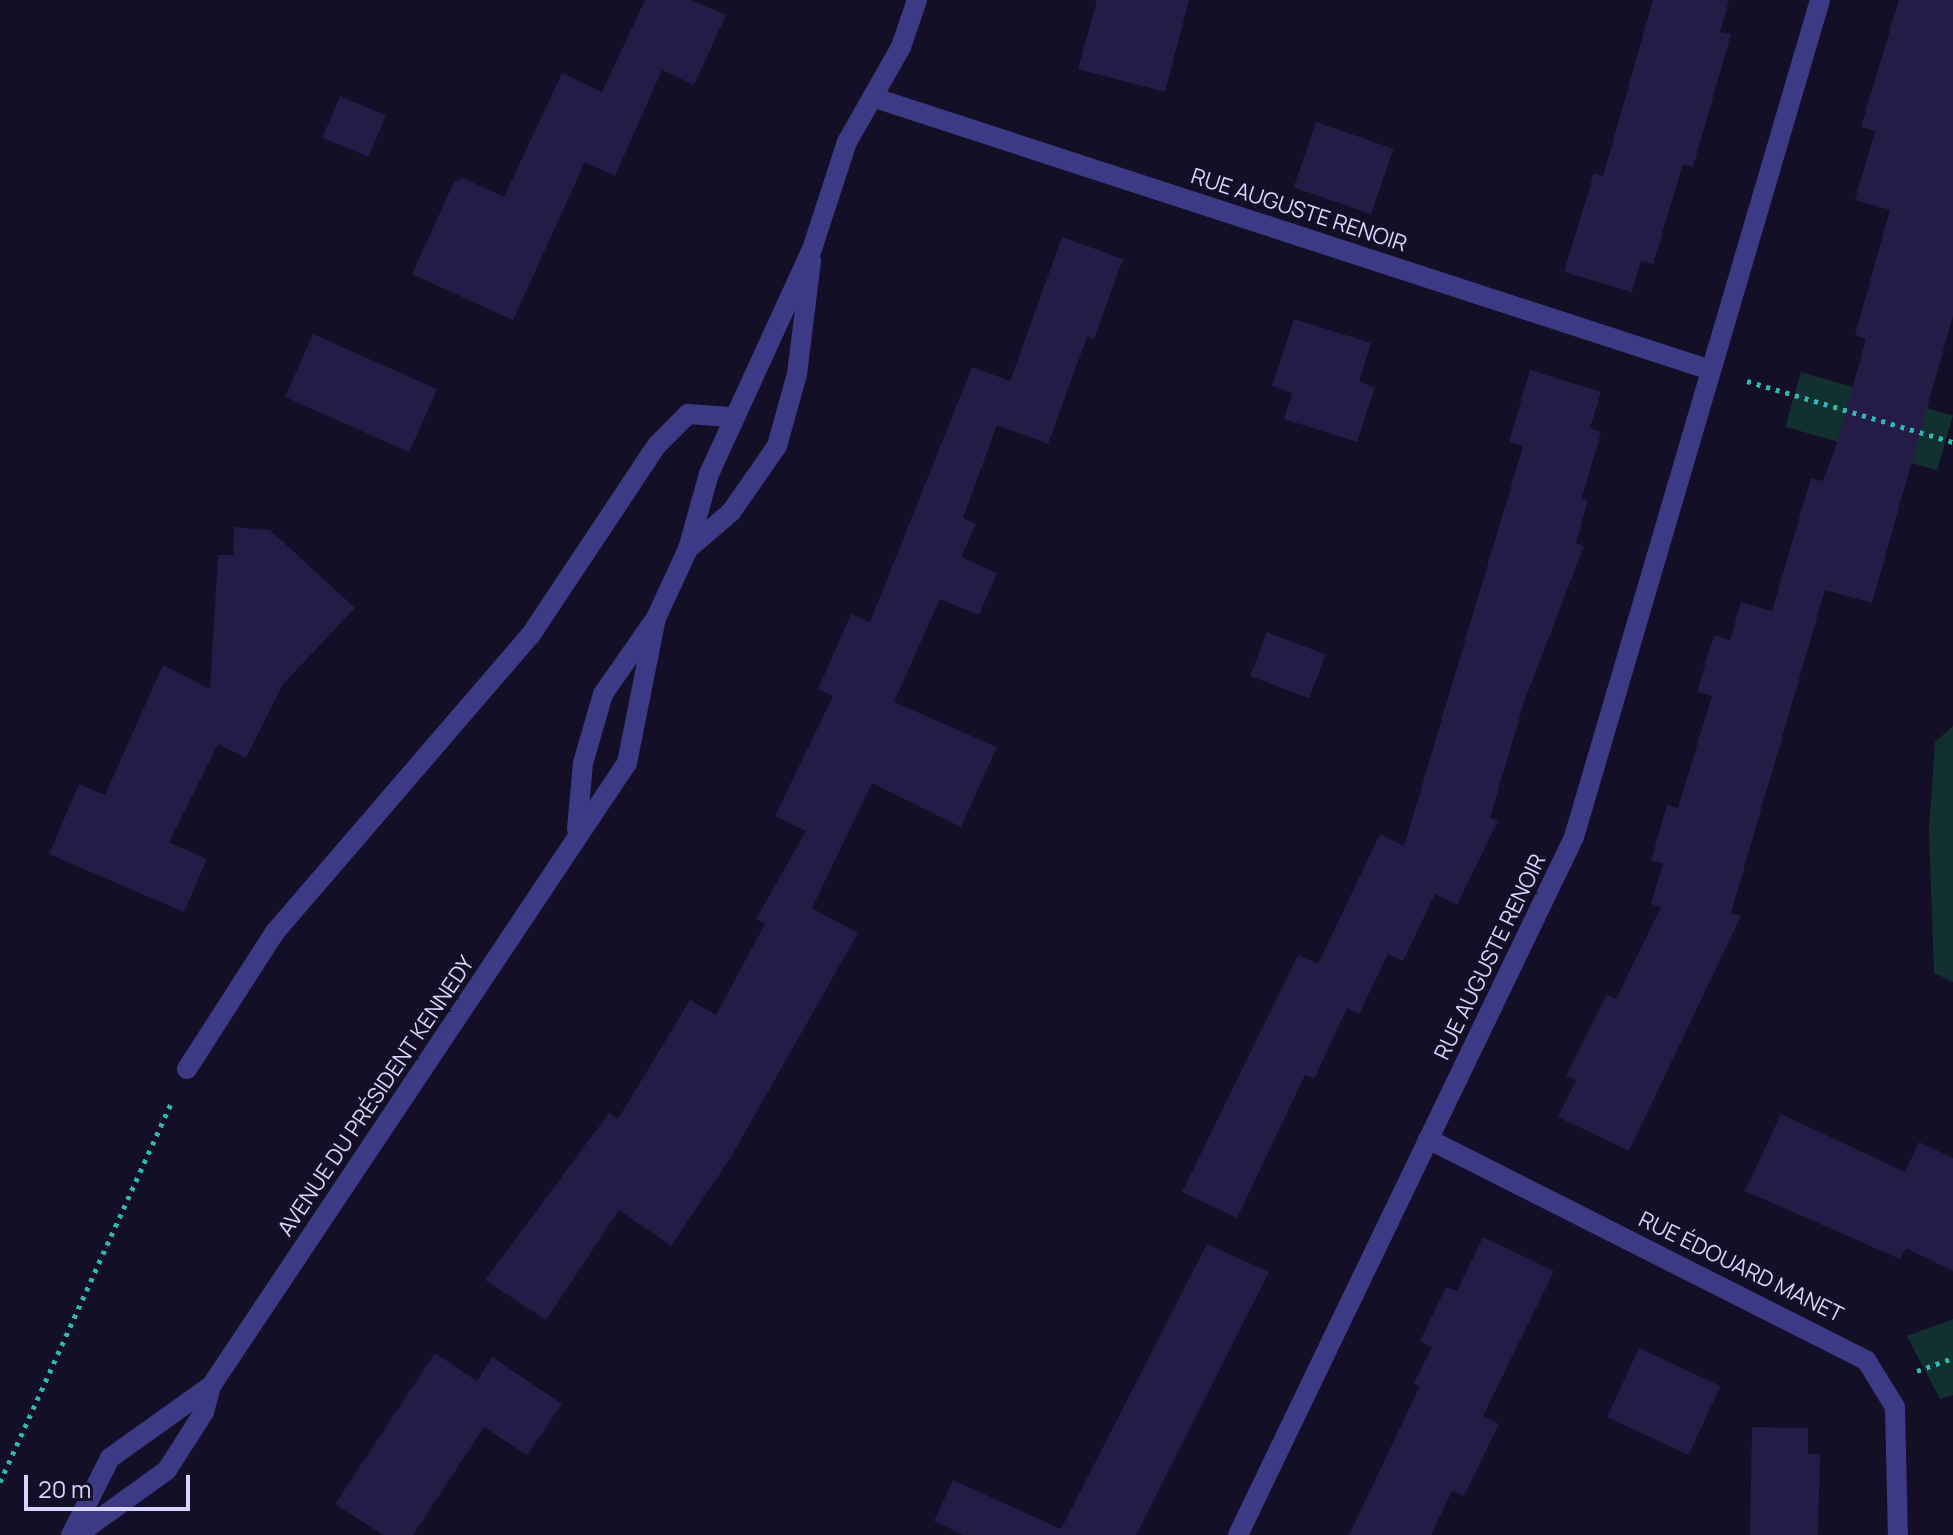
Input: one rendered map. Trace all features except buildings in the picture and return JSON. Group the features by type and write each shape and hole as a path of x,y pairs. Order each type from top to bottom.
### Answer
{"street":[{"name":"AVENUE DU PRÉSIDENT KENNEDY","path":"577,829 583,763 603,694 656,618 688,549 731,417 812,249 847,142 872,97 917,0"},
{"name":"RUE AUGUSTE RENOIR","path":"1238,1535 1574,837 1820,0"},
{"name":"RUE AUGUSTE RENOIR","path":"872,97 1710,370"},
{"name":"AVENUE DU PRÉSIDENT KENNEDY","path":"688,549 731,512 777,446 797,374 812,249"},
{"path":"187,1069 275,932 530,636 657,445 688,414 731,417"},
{"name":"AVENUE DU PRÉSIDENT KENNEDY","path":"74,1535 167,1470 204,1412 211,1386 577,829 627,763 656,618"},
{"name":"RUE ÉDOUARD MANET","path":"1428,1139 1866,1360 1895,1407 1898,1535"},
{"name":"AVENUE DU PRÉSIDENT KENNEDY","path":"74,1535 110,1458 211,1386"}],"path":[{"path":"1710,370 1953,442"},
{"path":"0,1482 187,1069"}],"green space":[{"path":"1801,372 1953,416 1937,470 1785,427"},
{"path":"1953,726 1953,982 1934,973 1929,830 1935,742"},
{"path":"1953,1319 1953,1395 1940,1399 1907,1336"}]}
